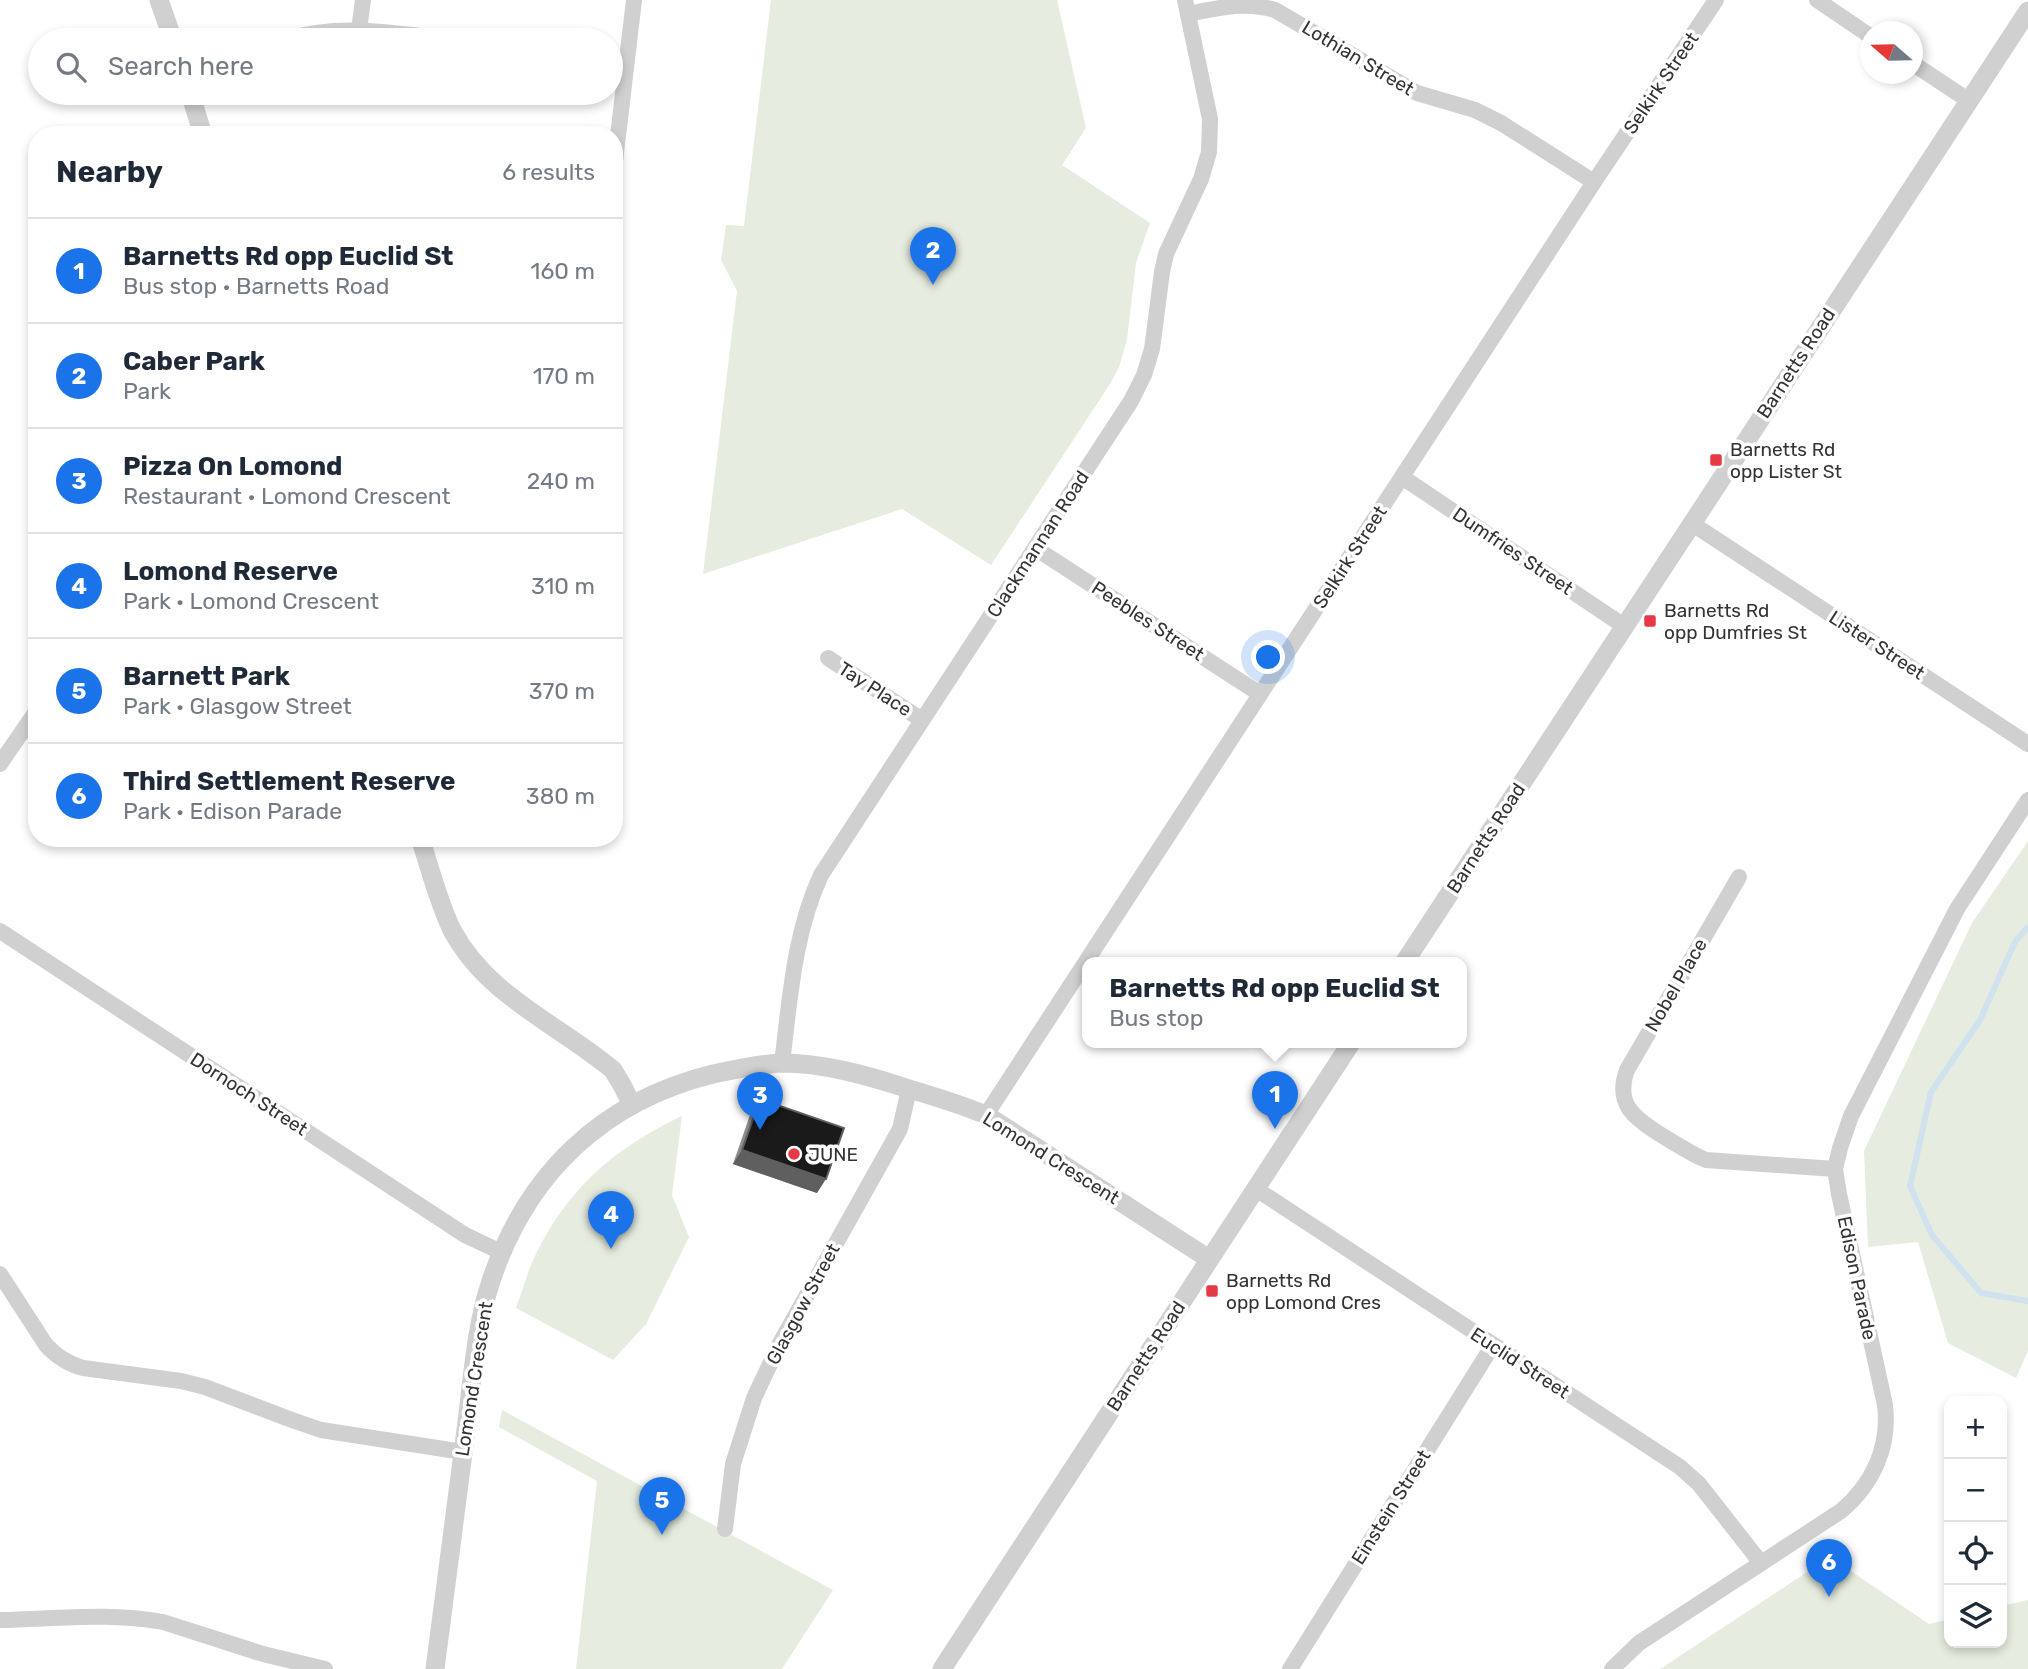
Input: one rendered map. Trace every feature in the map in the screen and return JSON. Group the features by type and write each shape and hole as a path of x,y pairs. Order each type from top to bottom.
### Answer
{"street":[{"path":"159,0 169,28"},
{"path":"359,28 363,0"},
{"path":"623,99 634,0"},
{"name":"Selkirk Street","path":"1089,957 1594,182 1716,0"},
{"path":"1817,0 1860,29"},
{"name":"Lothian Street","path":"1187,7 1252,5 1275,10 1417,93 1475,110 1502,123 1594,182"},
{"name":"Clackmannan Road","path":"782,1063 799,941 808,906 831,857 1131,401 1144,375 1155,333 1166,254 1206,167 1209,152 1210,119 1187,7"},
{"name":"Barnetts Road","path":"1408,957 2028,10"},
{"path":"623,58 628,59"},
{"path":"1923,70 1968,100"},
{"path":"194,105 200,126"},
{"path":"620,126 622,105"},
{"name":"Dumfries Street","path":"1402,477 1625,626"},
{"name":"Lister Street","path":"1691,523 2028,744"},
{"name":"Peebles Street","path":"1035,548 1260,694"},
{"name":"Tay Place","path":"828,658 922,720"},
{"path":"0,764 28,723"},
{"name":"Edison Parade","path":"1612,1669 1639,1643 1811,1532 1852,1502 1874,1471 1884,1441 1885,1405 1835,1168 1851,1116 1957,909 2028,800"},
{"path":"423,847 447,918 459,942 476,964 511,998 612,1070 632,1105"},
{"name":"Nobel Place","path":"1624,1097 1623,1081 1627,1070 1739,877"},
{"name":"Dornoch Street","path":"0,931 465,1235 501,1252"},
{"name":"Selkirk Street","path":"986,1115 1082,967"},
{"name":"Barnetts Road","path":"942,1669 1348,1048"},
{"name":"Lomond Crescent","path":"435,1669 480,1321 501,1252 532,1195 556,1165 583,1139 632,1105 664,1089 742,1068 782,1063 845,1071 986,1115 1209,1259"},
{"name":"Glasgow Street","path":"725,1529 733,1464 754,1398 779,1345 900,1129 909,1089"},
{"path":"1607,1101 1624,1097 1640,1122 1706,1160 1835,1168"},
{"name":"Euclid Street","path":"1256,1189 1670,1460 1690,1475 1761,1563"},
{"path":"0,1274 46,1345 74,1366 181,1381 205,1387 321,1430 463,1452"},
{"name":"Einstein Street","path":"1290,1669 1493,1345"},
{"path":"0,1620 118,1616 149,1619 263,1654 325,1669"}],"shaded area":[{"path":"771,0 1057,0 1086,128 1062,165 1150,223 1136,263 1127,340 1119,367 991,565 902,509 703,574 737,291 721,260 726,225 744,226"},
{"path":"2028,841 2028,1351 2016,1378 1948,1343 1918,1242 1868,1247 1864,1151 1972,923"},
{"path":"682,1116 672,1195 689,1237 646,1324 613,1360 516,1308 534,1258 561,1212 577,1192 614,1157 657,1128"},
{"path":"502,1410 833,1590 782,1669 576,1669 597,1481 499,1427"},
{"path":"1830,1557 1929,1624 1944,1620 1944,1648 2007,1648 2007,1605 2028,1600 2028,1669 1660,1669"}],"building":[{"path":"760,1099 844,1128 826,1179 742,1150"}],"waterway":[{"path":"2028,927 2015,942 1980,1020 1931,1092 1910,1186 1932,1235 1981,1293 2028,1301"}],"place":[{"name":"Caber Park","path":"933,285"},
{"name":"Barnetts Rd opp Lister St","path":"1716,460"},
{"name":"Barnetts Rd opp Dumfries St","path":"1650,621"},
{"name":"Barnetts Rd opp Euclid St","path":"1275,1129"},
{"name":"Pizza On Lomond","path":"760,1130"},
{"name":"JUNE","path":"794,1154"},
{"name":"Lomond Reserve","path":"611,1249"},
{"name":"Barnetts Rd opp Lomond Cres","path":"1212,1291"},
{"name":"Barnett Park","path":"662,1535"},
{"name":"Third Settlement Reserve","path":"1829,1597"}]}
